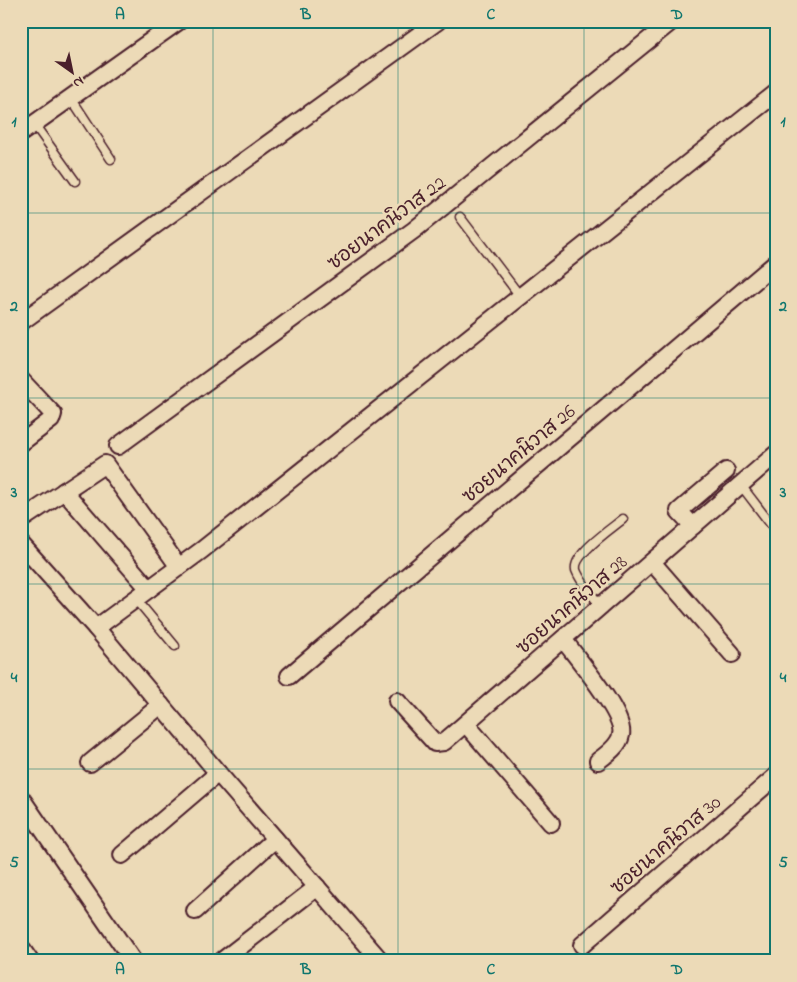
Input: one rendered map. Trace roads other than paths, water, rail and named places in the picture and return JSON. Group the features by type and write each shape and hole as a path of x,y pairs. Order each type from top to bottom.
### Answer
{"street":[{"path":"28,128 179,21"},
{"path":"21,322 438,21"},
{"name":"ซอยนาคนิวาส 22","path":"118,446 414,230 672,21"},
{"path":"96,628 179,567 776,93"},
{"name":"ซอยนาคนิวาส 26","path":"289,676 776,262"},
{"path":"21,443 53,417 53,414 24,387"},
{"name":"ซอยนาคนิวาส 28","path":"397,701 435,743 444,742 776,454"},
{"path":"21,520 105,464 179,567"},
{"path":"693,526 679,511 726,472"},
{"path":"64,491 149,588"},
{"path":"21,544 96,628 218,773 381,961"},
{"path":"652,562 732,654"},
{"path":"563,639 612,704 622,732 619,741 598,761"},
{"path":"90,763 161,705"},
{"path":"466,724 551,823"},
{"path":"122,855 218,773"},
{"name":"ซอยนาคนิวาส 30","path":"582,945 776,776"},
{"path":"21,798 133,961"},
{"path":"195,910 275,839"},
{"path":"223,960 317,887"},
{"path":"21,948 30,961"}],"lane":[{"path":"71,98 111,159"},
{"path":"28,128 75,181"},
{"path":"460,217 520,296"},
{"path":"740,484 776,531"},
{"path":"601,606 588,589 576,568 577,561 582,553 623,519"},
{"path":"136,599 175,646"}]}
